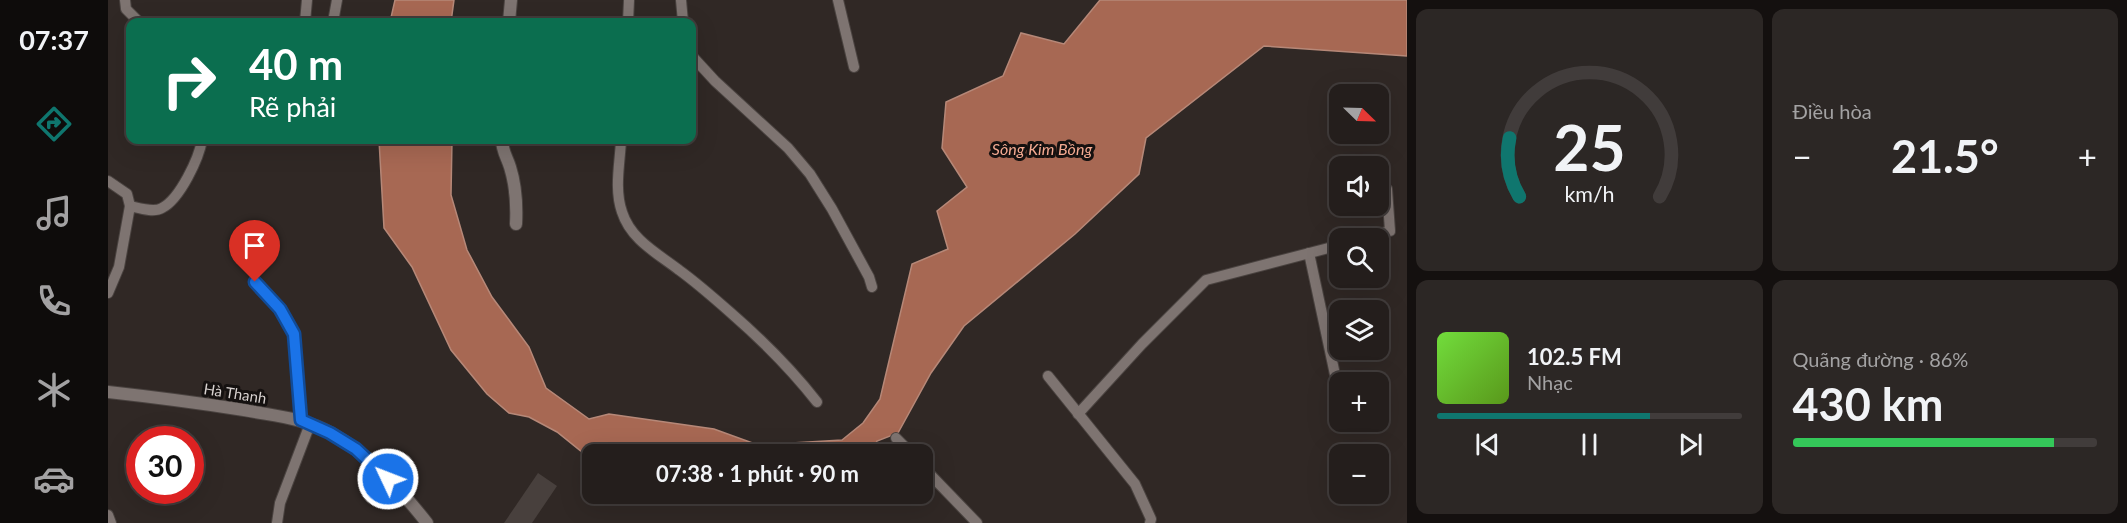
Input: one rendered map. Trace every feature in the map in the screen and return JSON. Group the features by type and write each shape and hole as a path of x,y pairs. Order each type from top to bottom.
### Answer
{"street":[{"path":"509,18 511,0"},
{"path":"502,144 517,198 516,224"},
{"name":"Hà Thanh","path":"108,392 210,405 305,422 330,433 356,449 388,479 428,523"}],"lane":[{"path":"125,0 126,9 135,18"},
{"path":"305,18 307,0"},
{"path":"334,18 338,0"},
{"path":"628,18 629,0"},
{"path":"681,0 683,18"},
{"path":"838,0 854,67"},
{"path":"696,60 715,81 788,148 810,174 832,209 869,277 872,287"},
{"path":"130,206 145,210 161,209 172,200 195,163 201,144"},
{"path":"621,144 618,189 622,212 630,230 645,246 680,270 732,314 797,376 817,402"},
{"path":"108,181 127,194 130,206 119,267 108,293"},
{"path":"1389,216 1389,231"},
{"path":"1078,414 1142,344 1206,280 1329,247"},
{"path":"1309,253 1334,372"},
{"path":"255,282 280,309 294,334 305,422 280,503 277,523"},
{"path":"1048,376 1135,484 1151,519 1150,523"},
{"path":"896,438 902,444"},
{"path":"933,477 977,523"},
{"path":"108,515 111,523"}],"water":[{"path":"395,0 454,0 452,18 391,18"},
{"name":"Sông Kim Bồng","path":"1100,0 1407,0 1407,56 1264,46 1146,138 1139,174 1075,234 964,326 931,373 898,433 877,441 875,444 775,444 842,440 863,423 880,399 912,264 948,249 937,211 967,187 942,148 946,102 1003,76 1021,33 1064,44"},
{"name":"Sông Kim Bồng","path":"379,144 452,144 451,195 467,250 492,297 529,347 546,388 589,419 609,414 714,429 755,444 582,444 582,452 557,432 529,417 509,413 487,394 451,350 412,267 384,228"}],"building":[{"path":"538,473 557,486 532,523 504,523"}],"route":[{"path":"255,282 280,309 294,334 301,420 330,433 356,449 388,479"}]}
